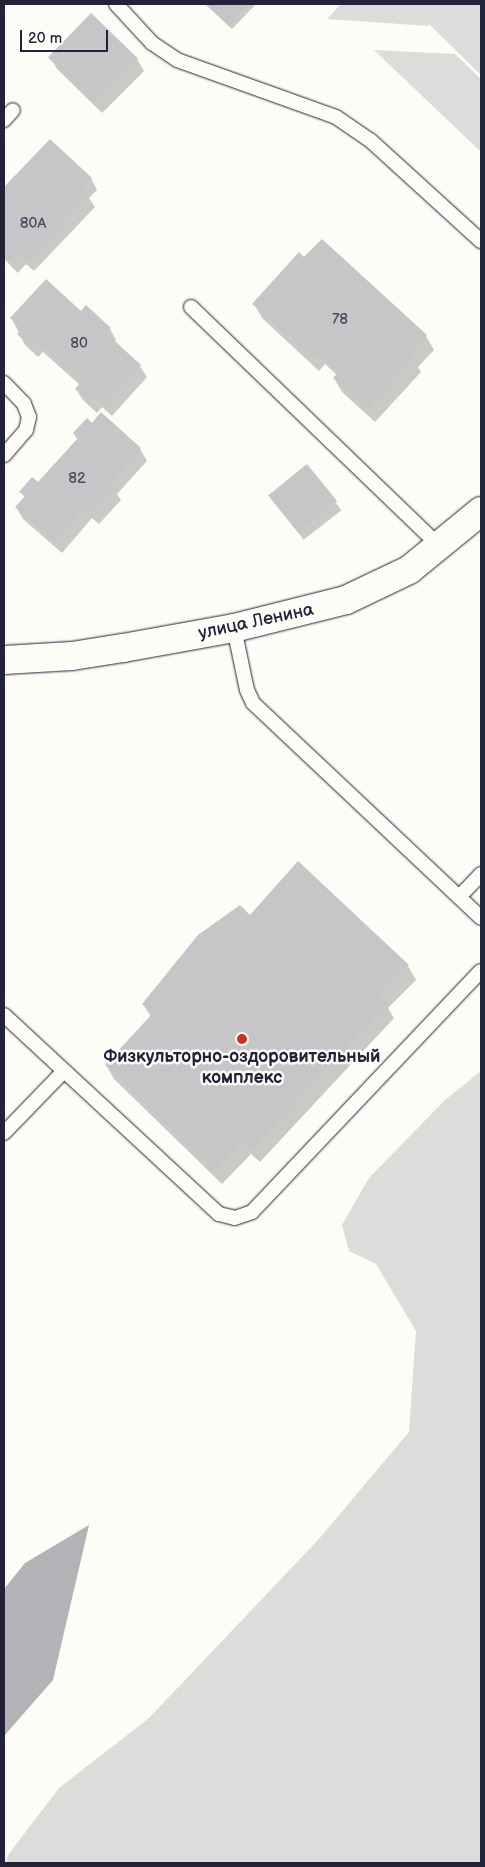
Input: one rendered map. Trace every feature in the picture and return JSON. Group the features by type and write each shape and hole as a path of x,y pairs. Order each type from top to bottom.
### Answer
{"street":[{"name":"улица Ленина","path":"4,660 72,656 234,628 346,600 409,570 440,547 481,511"}],"lane":[{"path":"116,4 152,44 177,60 336,117 371,141 481,241"},
{"path":"191,306 440,547"},
{"path":"4,383 24,404 29,417 26,430 4,455"},
{"path":"234,628 247,690 253,703 481,918"},
{"path":"460,897 481,874"},
{"path":"4,1015 219,1214 235,1218 252,1212 481,971"},
{"path":"4,1133 64,1071"}],"shaded area":[{"path":"341,4 481,4 481,75 428,23 429,26 327,19"},
{"path":"374,50 455,54 481,79 481,152"},
{"path":"481,1071 481,1863 6,1863 8,1855 59,1788 149,1718 318,1540 409,1432 416,1331 376,1264 349,1251 342,1225 369,1178 444,1101"},
{"path":"89,1525 53,1680 4,1736 4,1589 25,1563"}],"building":[{"path":"206,4 250,4 229,26"},
{"path":"91,13 138,58 95,103 48,58"},
{"path":"50,139 92,178 82,188 89,195 27,261 19,253 11,262 4,255 4,187"},
{"path":"322,239 427,335 410,354 414,357 367,409 333,378 338,372 317,352 311,358 252,304 299,252 304,257"},
{"path":"46,279 81,311 86,305 111,328 106,333 141,365 104,406 95,397 90,403 75,389 81,382 36,341 31,347 17,334 22,329 10,318"},
{"path":"101,412 141,448 110,483 115,488 92,514 85,508 54,542 15,507 25,496 19,492 32,477 38,482 78,438 73,433 87,418 92,423"},
{"path":"307,464 337,501 298,533 268,495"},
{"name":"Физкульторно-оздоровительный комплекс","path":"298,861 409,965 379,995 387,1004 252,1149 243,1141 214,1171 105,1065 153,1013 142,1004 198,935 240,905 250,915"}],"place":[{"name":"Физкульторно-оздоровительный комплекс","path":"242,1039"}]}
